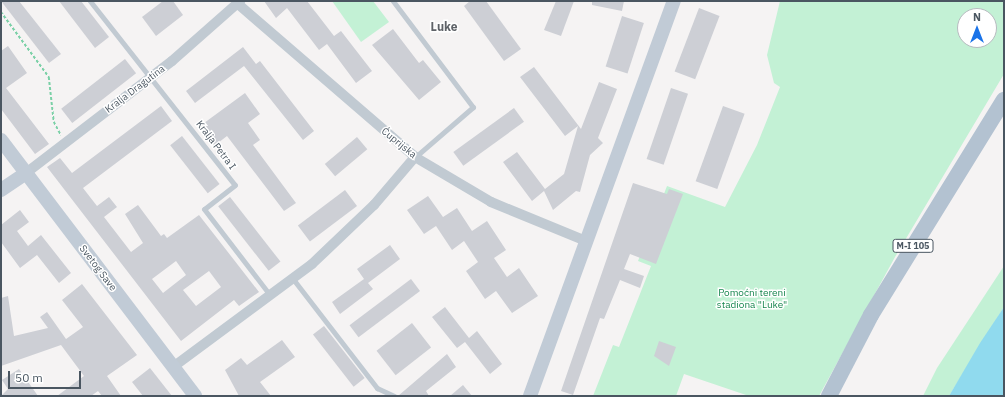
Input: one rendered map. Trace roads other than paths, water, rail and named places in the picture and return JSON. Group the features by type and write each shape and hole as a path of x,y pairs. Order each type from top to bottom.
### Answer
{"main road":[{"name":"M-I 105","path":"829,396 870,315 1004,100"}],"street":[{"path":"530,396 674,1"},
{"name":"Kralja Dragutina","path":"26,173 150,78 239,2"},
{"name":"Ćuprijska","path":"239,2 415,157 491,202 586,241"},
{"name":"Svetog Save","path":"1,140 195,396"},
{"path":"174,367 293,279 359,220 415,157"},
{"path":"3,186 26,173"}],"lane":[{"name":"Kralja Petra I","path":"90,1 235,185 204,209 270,296"},
{"path":"393,1 473,106 415,157"},
{"path":"293,279 377,388 394,396"}],"water":[{"path":"1004,307 1004,396 949,396 980,343"}],"district":[{"name":"Luke","path":"444,27"}],"park label":[{"name":"Pomoćni tereni stadiona \"Luke\"","path":"752,298"}]}
